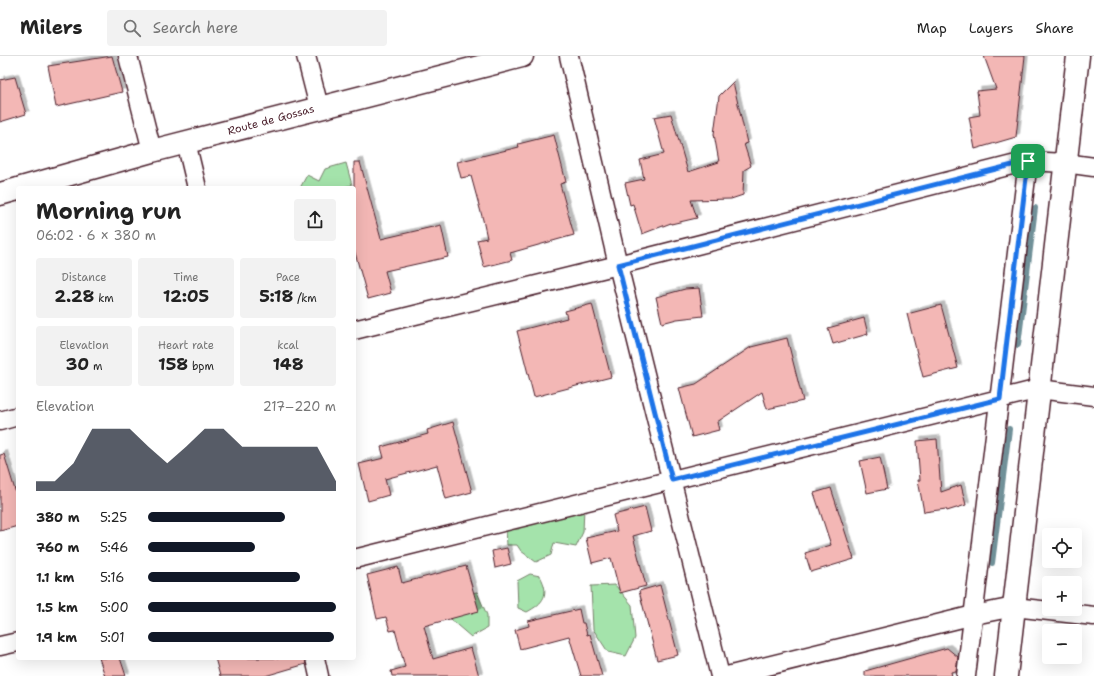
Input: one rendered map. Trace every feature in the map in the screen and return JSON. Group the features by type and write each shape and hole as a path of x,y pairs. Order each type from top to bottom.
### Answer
{"street":[{"path":"128,56 152,151"},
{"path":"306,56 319,108"},
{"name":"Route de Gossas","path":"28,186 186,142 522,56"},
{"path":"569,56 618,265 720,676"},
{"path":"1006,676 1078,56"},
{"path":"186,142 197,186"},
{"path":"966,676 1028,161"},
{"path":"356,330 1028,161 1065,163 1094,167"},
{"path":"0,194 16,190"},
{"path":"356,559 1039,389 1094,396"},
{"path":"0,421 16,417"},
{"path":"727,676 974,615 1014,607 1094,616"},
{"path":"0,646 16,642"},
{"path":"315,660 319,676"}],"green space":[{"path":"346,163 352,185 301,186 307,175 319,181 325,169"},
{"path":"584,508 583,532 576,547 554,543 551,555 536,562 521,551 517,545 507,545 506,529 519,529 519,523"},
{"path":"530,574 540,576 545,588 545,593 538,605 527,612 518,608 517,581"},
{"path":"615,585 632,605 635,638 626,656 608,652 593,629 591,586"},
{"path":"477,592 487,615 487,628 471,637 450,619 457,595"}],"building":[{"path":"112,56 122,92 56,107 48,66"},
{"path":"984,56 1025,56 1016,137 975,149 969,117 980,115 977,91 996,89"},
{"path":"15,77 26,114 0,122 0,80"},
{"path":"733,82 747,143 744,144 751,166 744,170 743,195 731,199 691,200 697,218 671,223 642,234 633,204 630,205 625,183 644,179 640,160 664,154 654,117 671,114 688,172 719,162 714,134 719,96"},
{"path":"554,135 566,182 560,184 574,235 510,253 512,260 484,267 477,240 487,238 483,220 471,176 461,178 457,162 519,147 518,144"},
{"path":"354,162 360,162 381,239 441,225 448,257 385,271 391,293 368,299 356,256 356,186 354,186"},
{"path":"699,288 703,316 677,319 662,323 656,297 685,289"},
{"path":"592,304 611,377 534,397 517,331 567,318 565,311"},
{"path":"941,305 958,368 923,377 907,314"},
{"path":"864,318 868,334 833,344 828,328"},
{"path":"787,338 803,401 767,409 762,392 717,422 719,430 692,437 679,388 696,384 751,347"},
{"path":"453,422 472,492 446,499 437,465 385,479 389,495 368,501 359,464 384,458 381,447 428,434 427,430"},
{"path":"937,439 941,492 961,485 966,505 947,511 946,509 924,512 918,480 920,480 917,441"},
{"path":"4,454 16,493 16,527 0,531 0,455"},
{"path":"880,457 887,489 867,493 860,461"},
{"path":"831,488 854,559 811,572 805,553 831,545 814,493"},
{"path":"645,507 651,531 633,536 646,586 620,593 611,558 592,563 586,538 617,531 613,515"},
{"path":"507,548 511,564 495,568 492,551"},
{"path":"466,566 479,611 424,626 433,659 471,648 479,676 392,676 391,671 405,667 395,630 390,631 386,617 377,619 367,575 398,567 402,583"},
{"path":"660,585 678,655 657,660 639,591"},
{"path":"579,609 582,623 584,623 587,635 590,634 602,676 581,676 569,636 520,649 515,630 529,626 528,621"},
{"path":"947,648 958,657 956,671 951,672 952,676 865,676 865,671"},
{"path":"100,660 121,660 126,676 105,676"},
{"path":"216,660 305,660 306,664 265,676 220,676"}],"waterway":[{"path":"1018,345 1035,208"},
{"path":"992,563 1009,429"}],"route":[{"path":"1028,161 1000,399 672,480 618,265 1028,161"}]}
